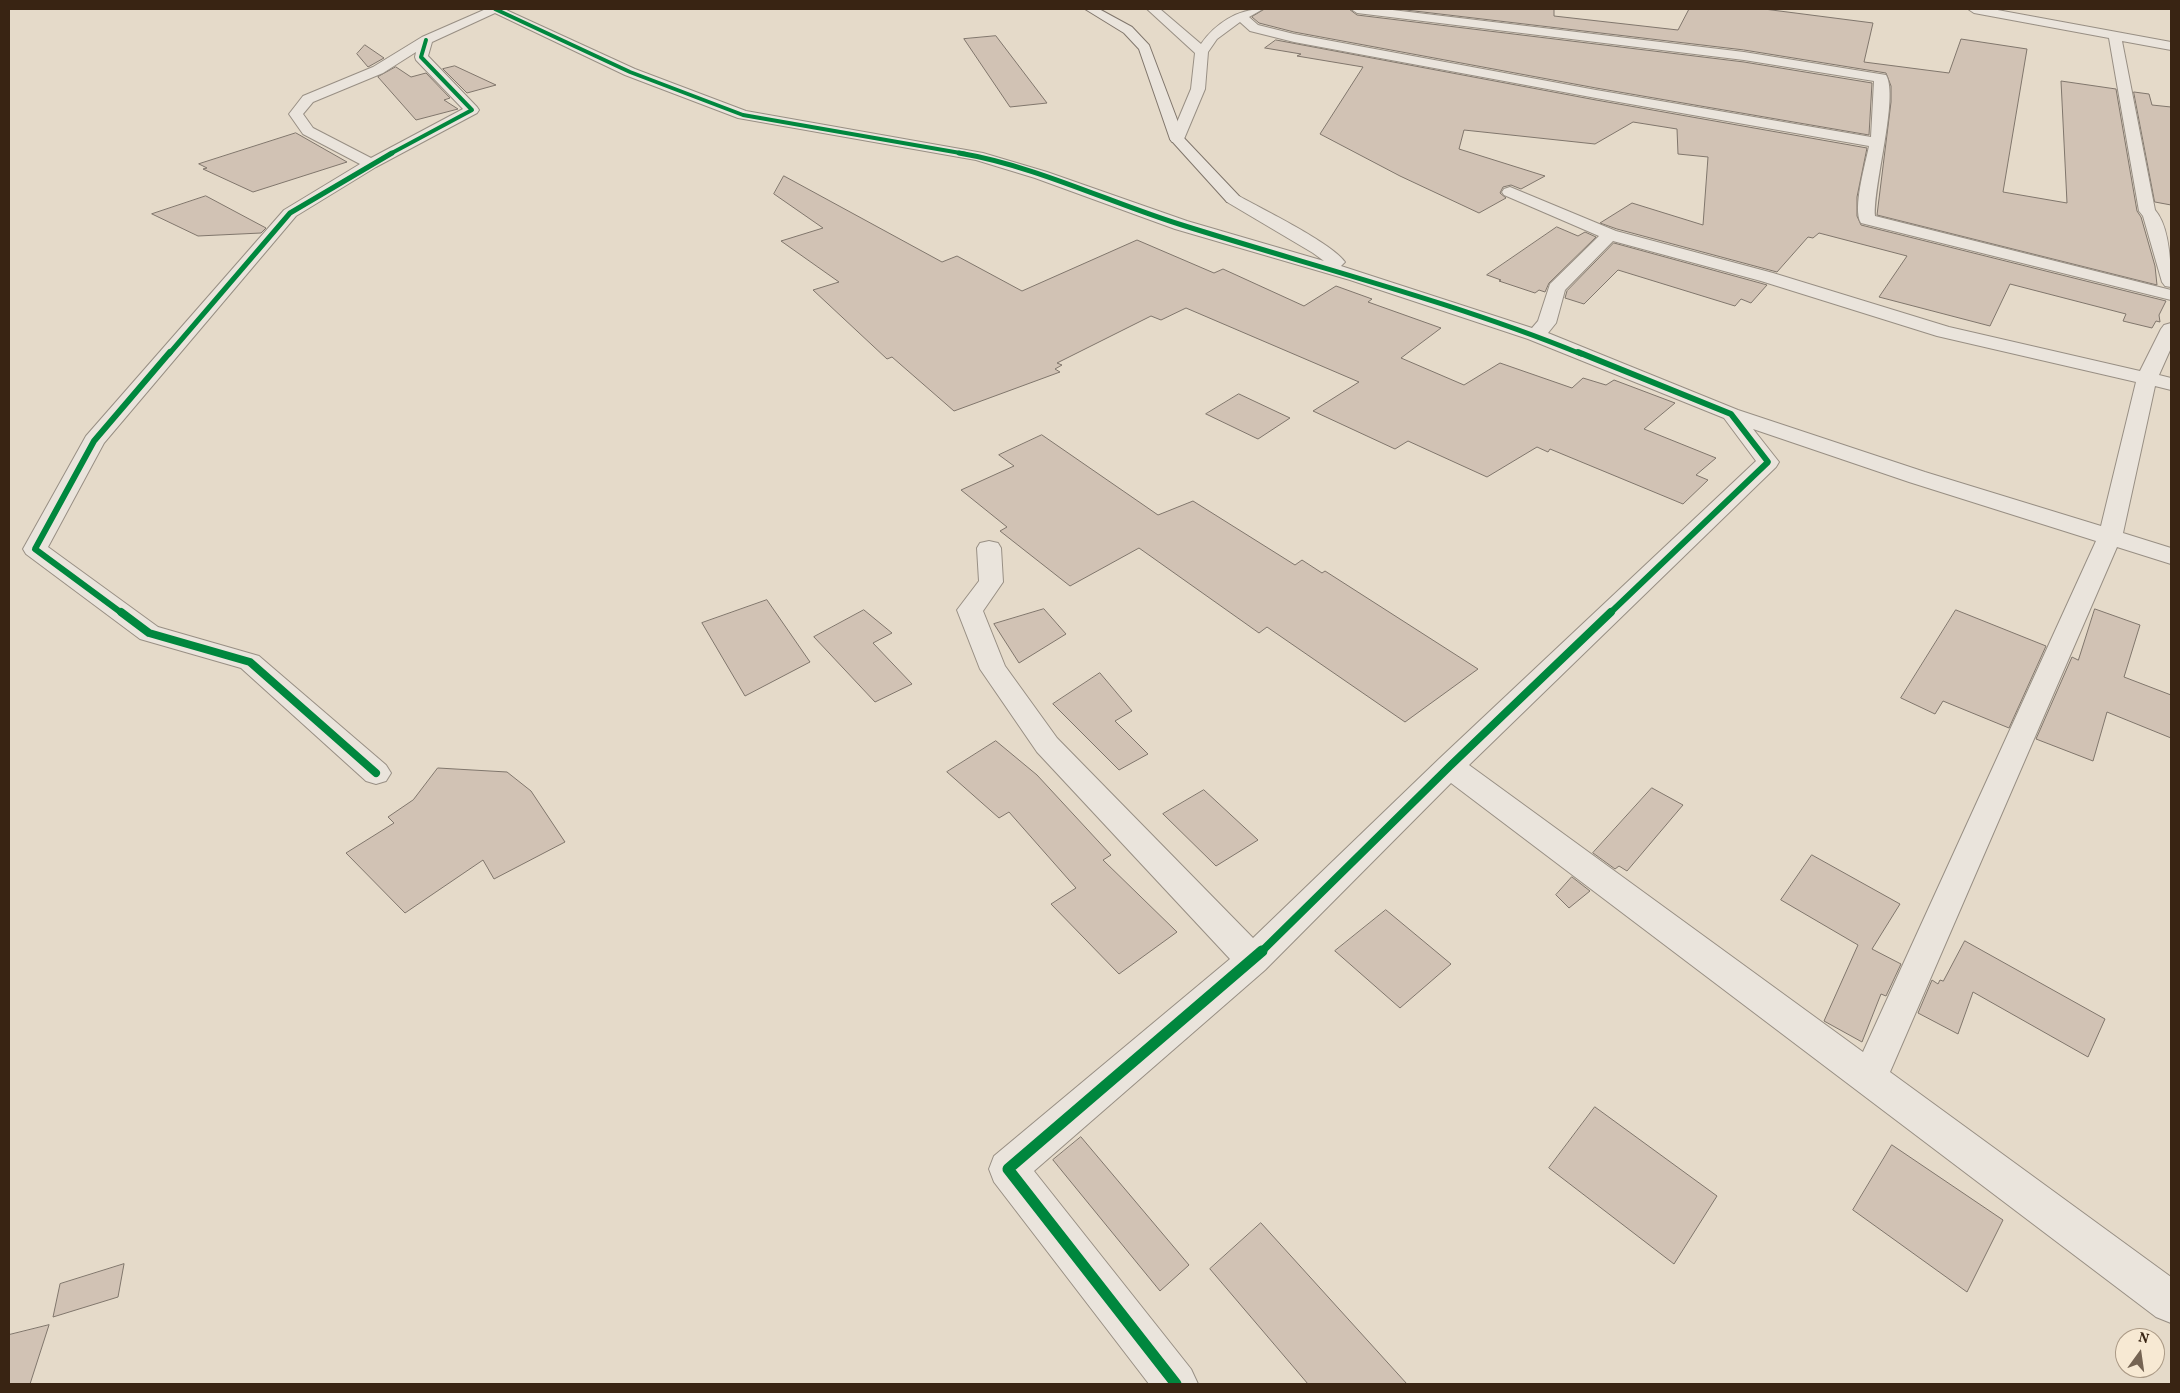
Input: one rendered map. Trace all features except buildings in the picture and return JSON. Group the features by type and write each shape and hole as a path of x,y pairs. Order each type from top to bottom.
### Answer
{"street":[{"path":"371,164 308,131 296,114 308,99 378,70 426,40 495,9 630,72 744,115 978,156 1042,176 1181,225 1356,276 1535,335 1731,414 1917,477 2171,556"},
{"path":"1091,9 1128,30 1145,48 1177,139 1234,199 1319,249 1356,276"},
{"path":"1153,9 1202,52"},
{"path":"1177,139 1198,90 1202,52 1214,36 1229,23 1257,9"},
{"path":"1357,9 1744,56 1881,78 1882,95 1878,144 1866,207 1867,219 2171,295"},
{"path":"1974,9 2171,46"},
{"path":"2009,15 2023,9"},
{"path":"1242,17 1254,28 1294,38 1878,144"},
{"path":"2115,36 2147,211 2151,215 2171,282"},
{"path":"376,773 250,662 149,632 35,549 94,440 290,213 371,164 472,110 421,57 426,40"},
{"path":"1510,192 1610,235 1768,277 1944,332 2171,384"},
{"path":"1535,335 1547,323 1556,288 1610,235"},
{"path":"1869,1080 2110,537 2147,378 2171,329"},
{"path":"1176,1384 1008,1169 1253,960 1450,766 1768,462 1731,414"},
{"path":"988,548 991,582 970,610 993,669 1047,744 1253,960"},
{"path":"1450,766 1869,1080 2171,1302"}],"cycle path":[{"path":"495,9 630,72 743,115 978,156 1041,175 1181,225 1356,276 1535,335 1731,414 1768,462 1450,766 1253,960 1008,1169 1176,1384"},
{"path":"376,773 250,662 149,633 35,549 94,441 290,213 371,164 472,110 421,57 426,40"}]}
